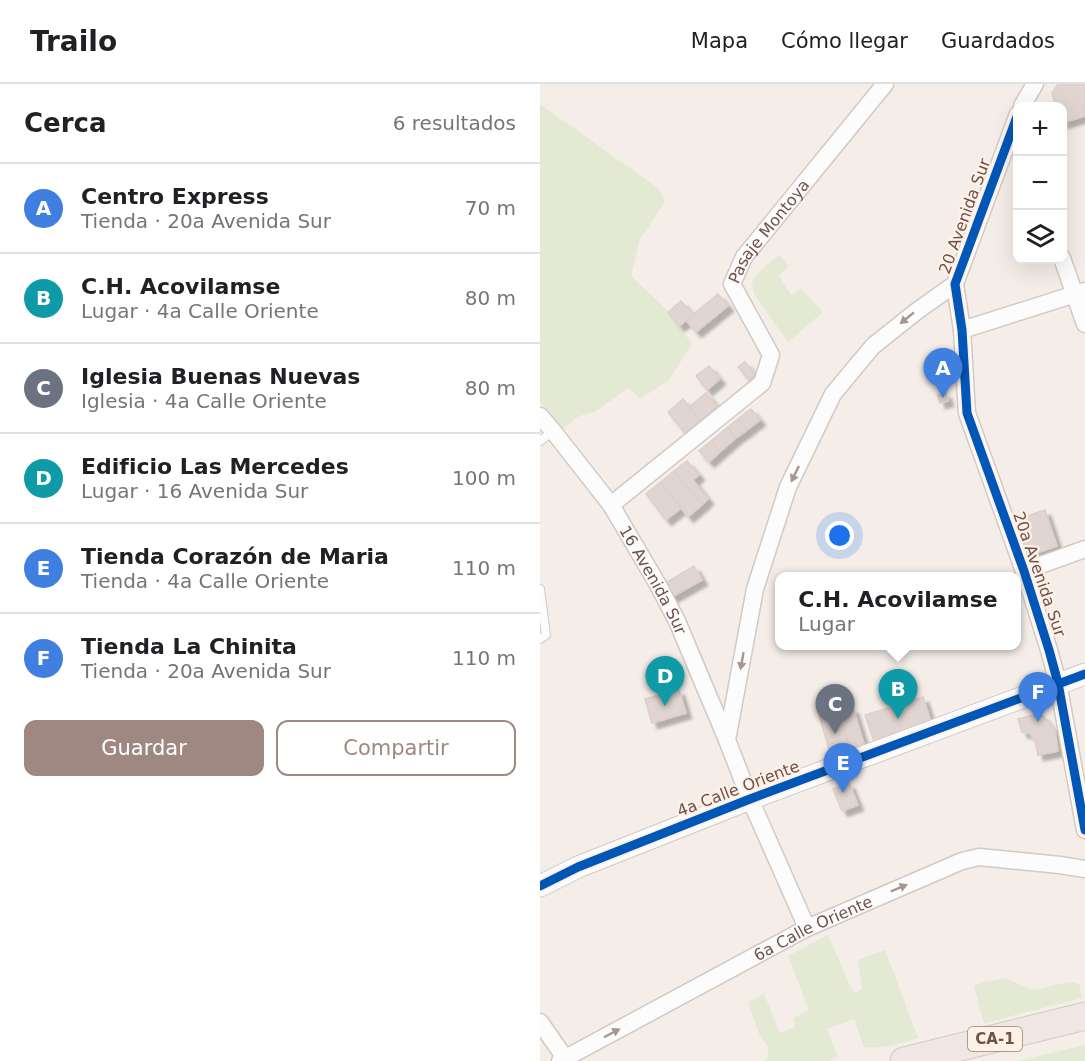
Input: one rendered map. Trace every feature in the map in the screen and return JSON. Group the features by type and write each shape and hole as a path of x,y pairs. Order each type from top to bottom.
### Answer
{"highway":[{"name":"CA-1","path":"904,1061 1085,1016"},
{"name":"CA-1","path":"968,1061 1085,1031"}],"street":[{"name":"Pasaje Montoya","path":"611,505 762,383 771,356 732,284 744,257 885,84"},
{"name":"20 Avenida Sur","path":"1025,102 1035,84"},
{"name":"20 Avenida Sur","path":"962,330 955,284 1013,129"},
{"path":"1065,264 1080,292 1085,324"},
{"path":"727,740 754,589 788,487 833,394 873,346 955,284"},
{"path":"962,330 1080,292"},
{"name":"20a Avenida Sur","path":"962,330 967,413 1024,571 1049,650 1058,683 1085,830"},
{"name":"16 Avenida Sur","path":"540,416 547,436 611,505 677,621 750,799 807,928"},
{"path":"1024,571 1085,549"},
{"name":"4a Calle Oriente","path":"540,886 578,867 750,799 1085,674"},
{"name":"6a Calle Oriente","path":"563,1060 807,928 969,858 979,857 1085,868"},
{"path":"540,1022 563,1060"}],"lane":[{"path":"540,589 543,637"}],"green space":[{"path":"540,104 659,189 665,202 640,239 631,276 665,308 692,344 669,380 640,399 629,388 594,412 579,416 562,429 540,402"},
{"path":"780,255 789,266 779,276 791,295 801,289 823,312 788,342 754,294 752,280"},
{"path":"828,935 854,992 862,988 858,960 885,950 918,1038 891,1045 864,1047 854,1019 827,1029 838,1057 829,1061 764,1061 768,1058 768,1047 760,1036 748,1002 764,994 780,1033 795,1027 794,1018 809,1010 788,956"},
{"path":"1005,978 1033,990 1070,982 1079,984 1082,998 984,1023 974,986"},
{"path":"1085,1045 1085,1061 1018,1061"}],"building":[{"path":"1058,84 1085,84 1085,116 1067,121 1067,102 1055,102 1052,93"},
{"path":"718,294 728,306 696,332 686,320"},
{"path":"681,301 693,315 679,326 668,312"},
{"path":"745,362 755,375 749,380 738,367"},
{"path":"709,366 720,379 707,390 696,376"},
{"path":"706,393 717,407 701,421 689,407"},
{"path":"946,393 948,401 940,403 938,395"},
{"path":"683,399 701,421 685,433 668,412"},
{"path":"751,409 760,420 747,430 738,419"},
{"path":"738,419 747,430 736,438 728,427"},
{"path":"728,427 736,438 720,452 711,441"},
{"path":"711,441 720,452 709,462 699,451"},
{"path":"687,461 699,475 693,480 708,499 702,505 674,471"},
{"path":"674,471 702,505 688,517 661,482"},
{"path":"661,482 681,508 666,520 646,494"},
{"path":"1045,510 1057,546 1027,556 1015,520"},
{"path":"694,566 702,580 670,598 662,585"},
{"path":"679,690 686,713 652,723 645,699"},
{"path":"923,697 931,722 874,741 865,715"},
{"path":"853,708 865,747 851,752 838,713"},
{"path":"838,709 851,752 832,759 819,715"},
{"path":"1037,714 1043,716 1055,731 1058,751 1038,755 1035,740 1029,733 1022,732 1018,719"},
{"path":"849,783 858,805 842,811 833,789"}],"cycle path":[{"path":"1013,127 955,284 962,330 967,413 1024,571 1049,650 1058,683 1085,830"},
{"path":"540,886 578,867 750,799 1085,674"}],"place":[{"name":"Centro Express","path":"943,398"},
{"name":"Edificio Las Mercedes","path":"665,706"},
{"name":"C.H. Acovilamse","path":"898,719"},
{"name":"Tienda La Chinita","path":"1038,722"},
{"name":"Iglesia Buenas Nuevas","path":"835,734"},
{"name":"Tienda Corazón de Maria","path":"843,793"}]}
